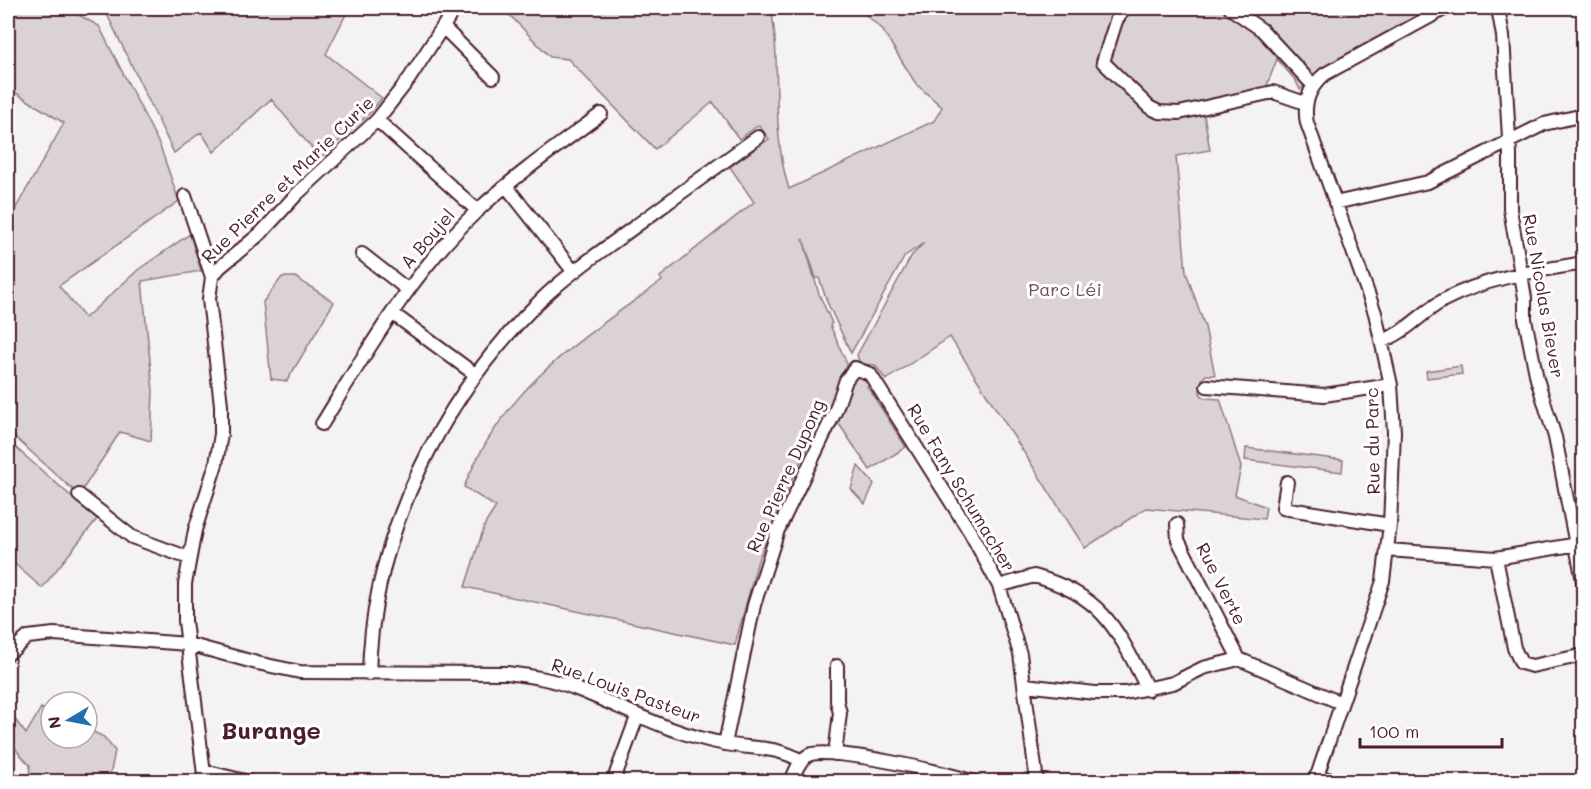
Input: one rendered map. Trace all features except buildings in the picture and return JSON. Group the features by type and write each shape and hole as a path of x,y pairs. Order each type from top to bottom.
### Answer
{"street":[{"name":"Rue Pierre et Marie Curie","path":"205,776 188,644 185,584 202,502 216,464 221,434 221,405 209,299 212,277 224,263 261,233 297,195 377,120 409,80 455,8"},
{"path":"1124,8 1116,21 1102,62 1149,107 1159,112 1179,113 1273,92 1305,103 1314,85 1325,74 1446,8"},
{"path":"1230,8 1262,30 1299,72 1314,85"},
{"name":"Rue Nicolas Biever","path":"1498,8 1503,36 1510,209 1526,319 1535,369 1555,437 1579,544 1584,586"},
{"path":"443,27 493,77"},
{"name":"Rue du Parc","path":"1305,103 1307,123 1382,341 1391,385 1394,432 1388,550 1370,621 1315,779"},
{"name":"A Boujel","path":"322,424 408,290 478,211 506,186 601,114"},
{"path":"1335,203 1428,182 1544,124 1584,115"},
{"path":"377,120 478,211"},
{"path":"369,674 370,638 378,593 403,510 424,462 449,416 476,375 514,328 574,272 758,137"},
{"path":"506,186 574,272"},
{"path":"185,196 212,277"},
{"path":"362,254 408,290"},
{"path":"1382,341 1395,337 1423,313 1466,290 1521,273 1584,263"},
{"path":"392,313 476,375"},
{"name":"Rue Fany Schumacher","path":"855,368 870,374 987,560 999,586 1012,620 1025,685 1037,782"},
{"name":"Rue Pierre Dupong","path":"725,744 754,605 771,549 801,480 835,412 846,380 855,368"},
{"path":"1207,386 1324,394 1391,385"},
{"path":"1287,482 1283,508 1390,525"},
{"path":"79,495 132,537 189,558"},
{"name":"Rue Verte","path":"1177,524 1178,540 1239,659"},
{"path":"1388,550 1496,558 1579,544"},
{"path":"1496,558 1514,648 1521,663 1532,666 1584,655"},
{"path":"999,586 1034,576 1087,600 1101,610 1115,626 1148,690"},
{"name":"Rue Louis Pasteur","path":"8,654 28,637 54,634 188,644 300,672 507,673 531,676 574,687 637,717 677,732 725,744 782,751 801,761"},
{"path":"1025,685 1095,693 1148,690 1173,682 1203,668 1239,659 1341,703"},
{"path":"835,754 840,712 837,701 837,666"},
{"path":"613,782 637,717"},
{"path":"791,782 801,761 812,754 835,754 956,776 974,782"},
{"path":"205,776 249,782"},
{"path":"1315,779 1339,782"}],"green space":[{"path":"8,8 66,8 99,26 160,146 179,201 59,286 85,318 139,269 190,234 201,271 142,281 153,391 151,441 120,432 79,495 8,431 8,222 64,123 8,88"},
{"path":"104,8 349,8 326,54 382,98 369,114 320,158 271,99 214,152 201,132 174,153"},
{"name":"Parc Léi","path":"503,8 771,8 776,53 780,144 789,189 934,121 942,107 916,84 882,29 858,8 1431,8 1321,68 1300,90 1296,81 1277,59 1266,88 1203,109 1210,150 1176,156 1186,272 1205,327 1215,375 1206,375 1202,379 1200,393 1204,398 1220,399 1241,467 1235,495 1266,507 1264,519 1146,508 1085,548 950,337 886,380 875,365 860,364 857,355 912,255 924,243 905,256 851,353 828,304 819,278 816,278 803,239 819,294 847,364 832,413 822,417 784,496 758,560 735,645 465,587 485,524 496,507 464,487 481,452 500,421 546,369 573,346 662,281 660,277 754,202 730,167 769,139 759,125 739,139 713,102 655,149 568,59 550,57"},
{"path":"282,277 295,277 334,302 287,381 271,379 263,302"},
{"path":"1461,366 1462,374 1427,378 1426,371"},
{"path":"857,375 865,377 869,384 867,386 906,447 870,470 839,424 836,425 849,382"},
{"path":"8,441 97,519 42,588 8,558"},
{"path":"1246,448 1343,460 1342,472 1245,460"},
{"path":"858,466 874,484 865,504 851,489"},
{"path":"8,710 26,734 39,711 39,750 99,750 99,735 104,737 115,751 109,781 29,781 30,765 18,752 9,734"}],"district":[{"name":"Burange","path":"271,731"}]}
